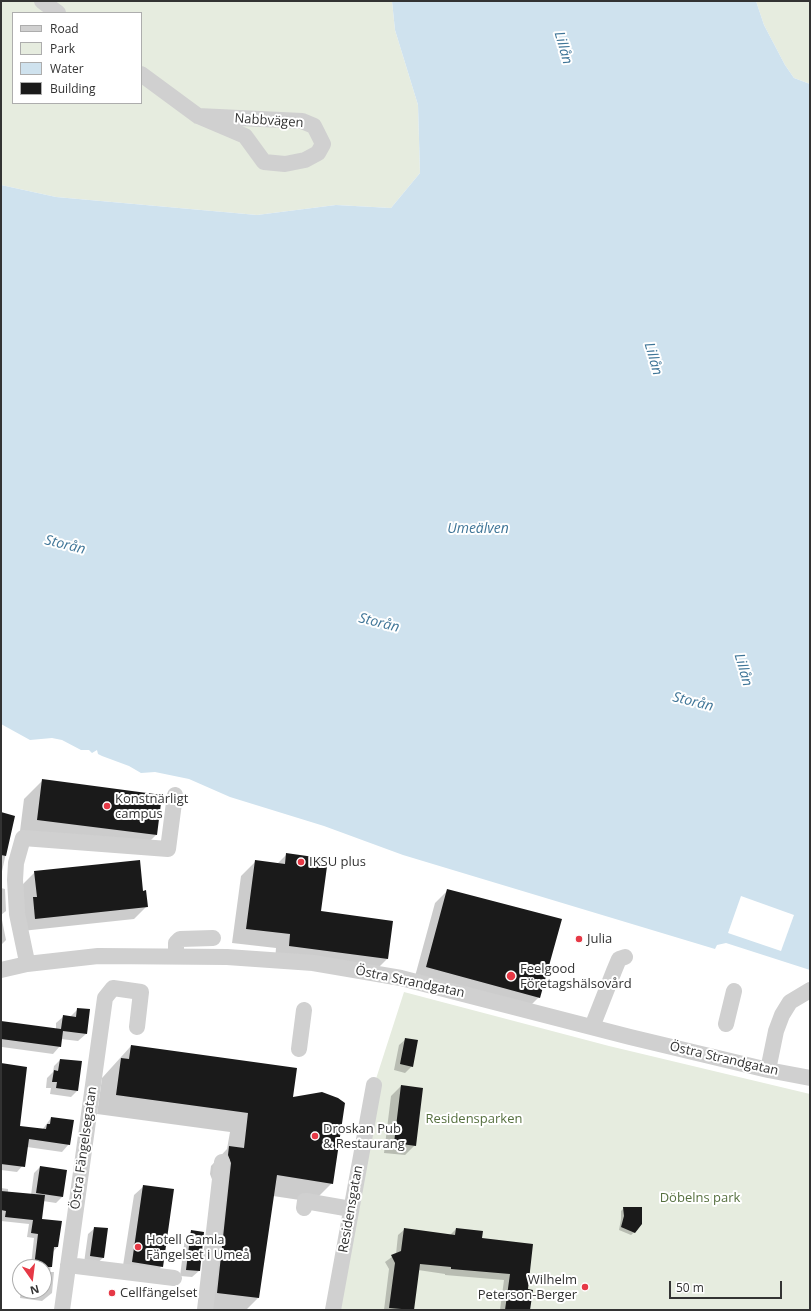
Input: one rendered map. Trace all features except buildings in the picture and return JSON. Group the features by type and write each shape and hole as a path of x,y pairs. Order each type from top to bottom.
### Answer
{"street":[{"path":"42,1 57,12"},
{"name":"Nabbvägen","path":"142,75 198,116 245,136 264,162 285,164 304,160 318,153 323,144 314,126 302,121 198,116"},
{"path":"26,957 17,914 16,886 16,864 23,838 168,849 175,795"},
{"path":"176,956 176,943 180,939 213,938"},
{"name":"Östra Strandgatan","path":"1,970 28,964 98,956 227,957 313,963 401,978 592,1027 768,1070 810,1078"},
{"path":"592,1027 619,960 625,957"},
{"name":"Östra Fängelsegatan","path":"62,1310 105,998 113,988 141,992 137,1027"},
{"path":"726,1024 734,991"},
{"path":"768,1070 776,1031 782,1015 790,1002 803,994"},
{"path":"299,1049 304,1010"},
{"name":"Residensgatan","path":"333,1310 374,1085"},
{"path":"205,1310 222,1162"},
{"path":"304,1208 305,1201 351,1209"},
{"path":"68,1265 174,1278"}],"green space":[{"path":"1,1 392,1 395,30 418,105 420,173 391,208 336,205 257,215 56,197 1,185"},
{"path":"756,1 810,1 810,84 794,78 785,65 764,25"},
{"path":"404,992 609,1046 810,1094 810,1310 333,1310 374,1085"}],"water":[{"name":"Umeälven","path":"392,1 756,1 764,25 785,65 794,78 810,84 810,970 726,943 717,945 715,949 403,855 324,826 230,797 189,779 155,772 141,773 129,766 98,754 97,750 92,753 89,750 81,750 62,740 52,738 30,740 1,724 1,185 56,197 257,215 336,205 391,208 420,173 418,105 395,30"}],"pier":[{"path":"741,896 794,915 781,951 728,933"}],"place":[{"name":"Konstnärligt campus","path":"107,806"},
{"name":"IKSU plus","path":"301,862"},
{"name":"Julia","path":"579,939"},
{"name":"Feelgood Företagshälsovård","path":"511,976"},
{"name":"Droskan Pub & Restaurang","path":"315,1136"},
{"name":"Hotell Gamla Fängelset i Umeå","path":"138,1247"},
{"name":"Wilhelm Peterson-Berger","path":"585,1287"},
{"name":"Cellfängelset","path":"112,1293"}],"water label":[{"name":"Lillån","path":"563,48"},
{"name":"Lillån","path":"653,359"},
{"name":"Storån","path":"65,545"},
{"name":"Storån","path":"379,623"},
{"name":"Lillån","path":"743,670"},
{"name":"Storån","path":"693,702"}],"park label":[{"name":"Residensparken","path":"474,1119"},
{"name":"Döbelns park","path":"700,1198"}]}
